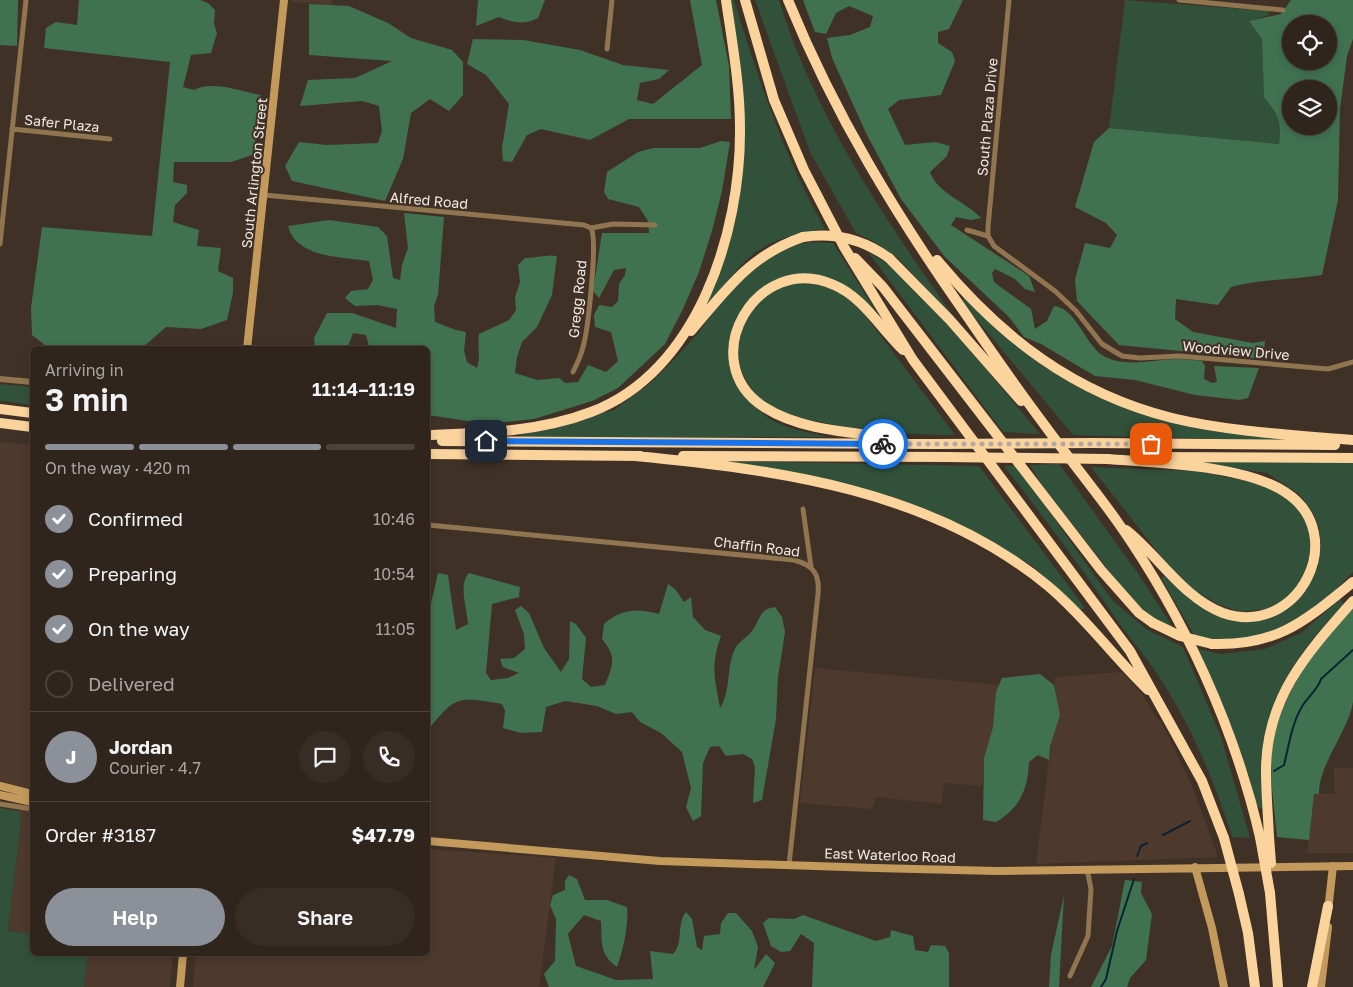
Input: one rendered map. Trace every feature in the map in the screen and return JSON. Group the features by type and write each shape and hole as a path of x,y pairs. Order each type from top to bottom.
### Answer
{"highway":[{"path":"679,345 716,267 726,237 736,186 740,152 739,100 726,0"},
{"path":"745,0 774,100 808,176 844,247 913,360 1124,643 1159,700 1202,782 1224,838 1240,894 1256,987"},
{"path":"788,0 820,75 846,126 913,237 1046,427 1120,525 1167,601 1200,667 1240,764 1264,837"},
{"path":"430,435 521,429 570,419 592,412 638,386 661,365 753,262 770,251 803,237 825,235 848,238 869,246 889,258 950,320 999,378 1046,427"},
{"path":"913,237 936,259 978,308 1007,334 1065,374 1103,394 1140,408 1190,422 1258,432 1353,440"},
{"path":"844,247 884,287 1100,570 1139,613 1154,623 1180,636 1212,644 1253,642 1287,631 1314,614 1353,582"},
{"path":"913,360 851,295 835,285 816,279 786,281 762,293 744,312 738,325 734,342 736,365 743,383 755,400 773,412 793,420 828,428 936,444"},
{"path":"0,409 30,413"},
{"path":"0,424 30,428"},
{"path":"430,441 1353,445"},
{"path":"430,454 1107,459 1164,457 1353,458"},
{"path":"635,456 682,461 828,484 895,502 946,522 990,545 1047,586 1087,622 1159,700"},
{"path":"1107,459 1155,462 1227,473 1258,480 1278,488 1294,498 1309,520 1314,539 1314,559 1301,590 1284,606 1259,616 1238,616 1213,608 1194,596 1146,546 1120,525"},
{"path":"1278,987 1272,893 1264,837 1266,768 1274,717 1285,687 1310,648 1353,600"},
{"path":"1312,987 1328,906"}],"main road":[{"name":"South Arlington Street","path":"248,346 284,0"},
{"path":"0,786 30,794"},
{"path":"0,795 30,802"},
{"name":"East Waterloo Road","path":"430,841 633,860 997,871 1353,866"},
{"path":"1321,987 1333,866"},
{"path":"1195,867 1212,928 1224,987"},
{"path":"180,987 183,956"}],"street":[{"path":"0,244 26,0"},
{"path":"607,49 612,0"},
{"name":"South Plaza Drive","path":"988,236 1009,0"},
{"path":"1179,0 1242,3 1283,10"},
{"name":"Safer Plaza","path":"12,129 110,139"},
{"name":"Alfred Road","path":"264,195 584,225 591,228 613,224 655,225"},
{"name":"Gregg Road","path":"573,372 583,349 586,328 595,243 591,228"},
{"path":"967,230 988,236"},
{"name":"Woodview Drive","path":"988,236 998,250 1054,291 1076,311 1102,344 1116,354 1131,358 1179,356 1328,369 1353,362"},
{"path":"0,379 30,382"},
{"path":"803,508 811,567"},
{"name":"Chaffin Road","path":"430,525 794,560 811,567 818,576 819,585 789,865"},
{"path":"0,804 30,809"},
{"path":"1070,976 1088,936 1091,889 1087,869"}],"shaded area":[{"path":"292,0 332,0 332,5 291,2"},
{"path":"0,442 30,445 30,789 0,783"},
{"path":"815,668 999,685 993,727 984,758 982,786 944,783 942,804 876,797 872,809 800,803"},
{"path":"1122,672 1141,693 1165,730 1193,788 1218,857 1036,864 1054,719 1055,677"},
{"path":"1334,768 1353,768 1353,853 1307,853 1314,794 1335,794"},
{"path":"19,808 30,810 30,934 8,931 21,821"},
{"path":"430,849 556,858 539,987 193,987 196,956 430,956"},
{"path":"88,956 173,956 170,987 84,987"}],"green space":[{"path":"0,0 18,0 17,46 0,45"},
{"path":"79,0 200,0 208,3 215,10 214,24 217,33 211,53 191,55 183,87 194,90 201,87 217,86 260,95 264,103 252,155 231,162 174,162 173,182 187,185 187,193 175,205 173,222 199,230 197,246 221,248 218,271 233,278 233,293 227,320 201,329 166,327 144,346 46,346 32,335 31,308 42,227 152,236 170,62 44,48 46,28 56,22 77,25"},
{"path":"478,0 545,0 538,18 528,22 509,21 499,17 476,26"},
{"path":"690,0 716,0 729,66 731,119 629,119 590,140 541,129 527,135 512,162 503,161 502,148 509,104 486,75 467,64 473,39 523,40 580,50 623,65 669,70 659,79 640,83 637,100 653,104 702,65"},
{"path":"729,0 734,0 773,117 810,202 825,229 791,236 759,250 743,263 702,313 742,170"},
{"path":"755,0 779,0 794,44 833,128 880,208 958,323 898,258 873,241 856,233 810,152"},
{"path":"803,0 963,0 949,29 938,32 938,43 952,52 955,61 941,95 899,100 888,109 905,145 935,142 950,146 947,156 930,172 934,180 945,192 981,218 971,220 956,217 951,225 1029,276 1035,292 1025,289 1015,279 995,269 992,273 994,282 1031,309 1035,329 1047,321 1054,306 1062,308 1074,319 1096,350 1102,355 1120,362 1178,359 1202,361 1205,366 1204,379 1212,383 1217,382 1214,366 1259,368 1248,398 1239,400 1195,395 1135,380 1095,376 1041,344 1024,337 1009,317 945,257 901,199 866,133 832,58 827,38 850,35 870,27 873,16 849,6 836,13 826,34 815,32"},
{"path":"1125,0 1267,11 1270,15 1249,21 1262,39 1264,98 1273,108 1278,119 1280,130 1279,144 1109,128"},
{"path":"1291,0 1353,0 1353,39 1347,56 1340,109 1338,200 1322,275 1253,282 1231,287 1218,305 1176,299 1175,319 1193,332 1253,343 1265,341 1263,359 1119,345 1077,301 1075,280 1085,243 1110,248 1117,235 1106,223 1075,207 1094,142 1109,128 1279,144 1280,130 1278,119 1273,108 1264,98 1262,39 1249,21 1281,14"},
{"path":"309,4 349,6 388,23 411,38 452,50 463,62 463,95 449,111 430,99 411,113 403,159 385,201 292,181 285,166 299,142 327,145 378,143 382,131 379,106 362,101 300,106 308,80 355,78 392,61 309,55"},
{"path":"721,141 730,142 722,191 699,272 665,344 618,388 592,401 534,419 488,424 430,415 430,346 369,346 366,335 353,333 348,346 315,346 314,338 327,313 352,313 396,328 397,309 377,305 355,306 345,298 351,291 368,289 373,280 369,261 334,257 310,250 293,237 288,226 329,220 378,227 387,236 393,278 400,280 402,265 408,248 404,213 444,217 438,295 434,306 435,322 466,332 464,351 467,362 477,368 479,334 509,320 516,310 515,297 520,282 518,265 525,258 557,256 552,295 537,327 522,342 517,357 515,373 537,380 559,378 565,383 578,382 588,365 606,372 618,361 611,332 595,327 594,315 599,305 612,307 618,301 619,284 625,275 626,268 614,270 599,298 593,291 602,233 649,233 648,221 639,207 608,199 604,192 607,172 638,152 653,148 700,148"},
{"path":"810,242 833,243 879,316 829,279 773,285 755,295 746,305 739,318 733,348 734,363 737,378 744,395 766,416 788,427 828,437 521,437 520,432 614,410 648,385 671,363 699,332 720,303 763,259 784,247"},
{"path":"868,252 894,268 932,304 1040,434 1003,432"},
{"path":"799,282 834,290 855,304 955,435 887,432 836,425 783,413 761,400 748,384 740,367 738,346 740,330 753,308 764,296 778,288"},
{"path":"963,296 1018,345 1124,405 1288,438 1288,441 1073,435 963,303"},
{"path":"0,384 30,387 30,405 0,401"},
{"path":"1202,459 1353,461 1353,572 1316,610 1260,637 1215,640 1194,635 1161,578 1164,576 1208,610 1235,619 1291,603 1309,585 1318,567 1321,545 1319,528 1313,513 1299,494 1267,473 1199,463"},
{"path":"716,461 979,466 1085,608 1080,610 1033,566 946,519 890,496 801,476"},
{"path":"1059,464 1139,575 1174,629 1153,619 1138,608 1042,485 1030,465"},
{"path":"1004,466 1017,466 1112,600 1146,629 1183,647 1221,737 1250,838 1232,837 1208,770 1177,706 1151,665 1063,543"},
{"path":"1091,467 1195,471 1262,484 1296,505 1309,525 1311,551 1300,585 1282,602 1265,609 1240,612 1218,604 1193,590 1167,564"},
{"path":"438,573 448,575 456,630 468,624 464,584 469,573 520,587 519,597 492,604 486,673 491,680 508,678 519,673 503,667 500,659 514,658 525,649 524,634 515,610 521,606 529,613 544,648 561,672 569,659 570,621 576,624 586,638 582,679 591,687 605,685 612,666 612,656 602,639 604,624 617,615 630,611 659,614 668,584 675,589 684,602 691,597 693,617 705,630 721,636 714,672 720,708 726,695 730,666 736,648 752,631 760,616 766,610 775,607 782,617 785,632 778,677 776,719 762,800 753,803 755,767 752,759 743,754 726,756 719,746 710,747 703,763 701,816 693,821 686,807 691,788 682,752 661,733 640,722 632,712 616,714 597,706 565,701 546,707 542,732 521,733 503,728 505,711 502,704 467,700 459,701 445,710 430,728 430,608"},
{"path":"1340,599 1344,604 1309,644 1287,676 1272,709 1266,757 1265,810 1257,807 1199,649 1221,654 1265,649 1301,633"},
{"path":"1353,599 1353,702 1350,713 1323,771 1319,794 1314,794 1309,840 1277,837 1271,764 1273,741 1279,719 1299,676"},
{"path":"1040,674 1054,685 1060,715 1050,746 1049,760 1038,755 1029,762 1027,781 1021,797 1011,811 996,822 983,820 984,758 993,727 996,692 1002,678"},
{"path":"0,808 19,811 21,821 8,931 30,934 30,956 88,956 84,987 0,987"},
{"path":"569,875 577,879 585,900 607,900 627,907 625,937 617,967 604,952 601,921 584,915 568,934 576,966 616,980 653,979 650,951 673,954 678,944 681,922 686,912 692,919 697,947 702,950 704,936 720,934 721,923 728,913 736,913 752,931 758,947 754,970 766,954 775,963 763,987 549,987 544,974 555,961 556,919 550,905 553,895 565,890 565,881"},
{"path":"1125,880 1142,882 1141,893 1152,914 1146,960 1130,978 1127,987 1091,987 1112,946"},
{"path":"1064,895 1059,987 1049,987 1051,955"},
{"path":"803,915 876,941 890,937 891,930 913,936 915,950 928,952 931,945 945,946 949,953 949,987 812,987 814,943 801,934 790,951 781,952 771,946 763,923 769,918 794,919"}],"waterway":[{"path":"1274,771 1284,765 1293,726 1303,705 1316,689 1321,679 1353,650"},
{"path":"1163,835 1190,821"},
{"path":"1137,856 1141,846 1147,843"},
{"path":"1101,987 1106,979 1117,931 1134,879"}],"way so far":[{"path":"883,444 1151,444"}],"route":[{"path":"486,441 883,444"}]}
